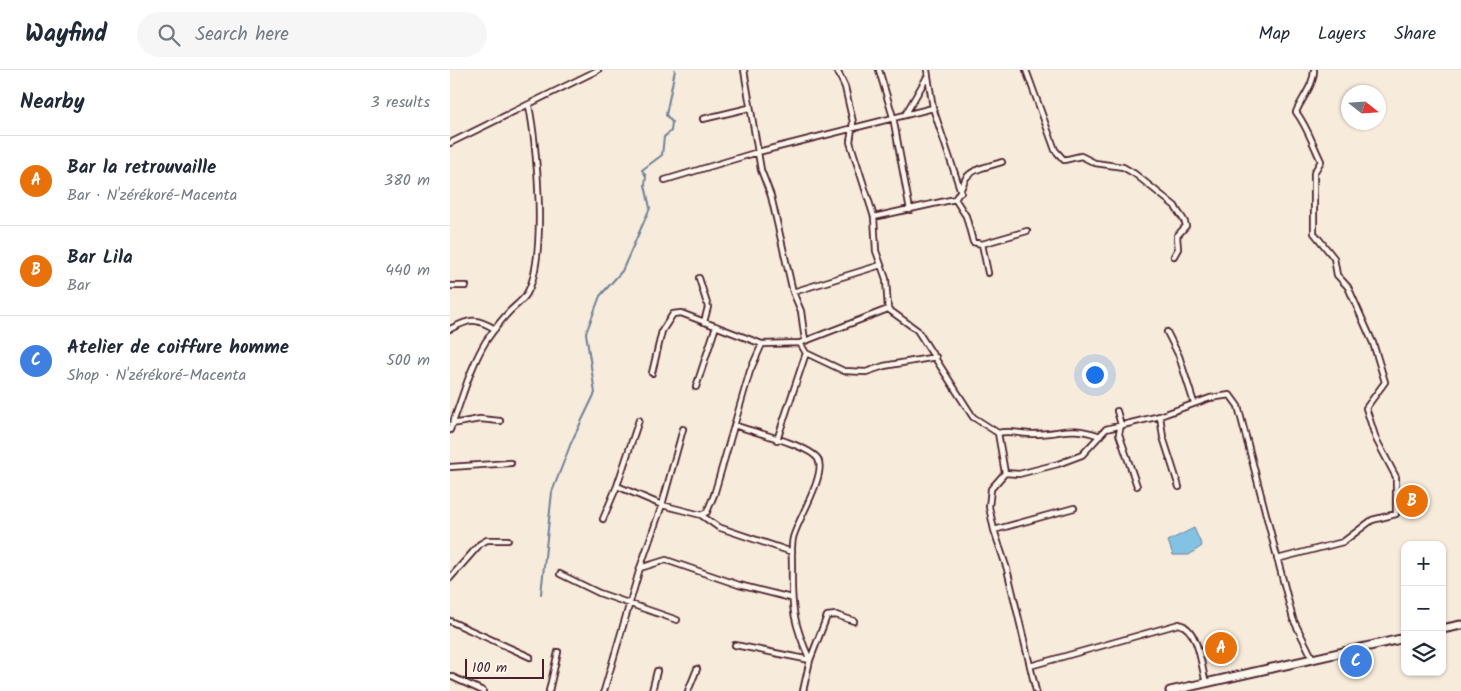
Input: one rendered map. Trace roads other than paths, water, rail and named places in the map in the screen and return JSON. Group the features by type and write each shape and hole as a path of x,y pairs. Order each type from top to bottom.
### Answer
{"highway":[{"path":"1446,628 1461,625"},
{"path":"1170,691 1401,639"}],"street":[{"path":"450,143 529,106 598,70"},
{"path":"744,70 760,170 771,196 783,241 793,292 801,311 805,341"},
{"path":"837,70 845,87 853,122 850,142 874,217 876,251 888,290 888,309"},
{"path":"879,70 893,118 910,210"},
{"path":"927,70 933,108 961,192"},
{"path":"1026,70 1054,150 1064,160 1081,156 1095,163 1122,167 1135,174 1175,206 1178,213 1185,220 1186,226 1176,236 1178,249 1174,256"},
{"path":"1277,559 1343,542 1372,520 1396,514 1396,477 1376,439 1366,408 1385,382 1373,343 1348,287 1337,275 1334,258 1314,233 1314,172 1321,161 1308,137 1303,121 1296,112 1304,94 1314,81 1314,70"},
{"path":"905,115 928,77"},
{"path":"451,427 467,379 495,329 526,295 536,254 539,196 536,150 529,106"},
{"path":"703,119 749,108"},
{"path":"665,180 758,152 933,108"},
{"path":"874,217 955,199 961,192 966,178 972,172 1002,162"},
{"path":"955,199 966,216 973,242 982,244 1027,231"},
{"path":"982,244 988,273"},
{"path":"793,292 881,265"},
{"path":"699,278 708,307 704,322"},
{"path":"450,286 466,286"},
{"path":"652,372 662,332 673,314 681,313 762,344 800,343 888,309"},
{"path":"888,309 916,330 936,357 973,416 998,434 1005,473"},
{"path":"450,329 468,320 481,320 495,329"},
{"path":"696,387 716,326"},
{"path":"1167,332 1179,356 1194,403"},
{"path":"800,343 806,353 844,371 866,372 884,366 936,357"},
{"path":"702,515 707,512 714,495 750,371 762,344"},
{"path":"777,440 806,353"},
{"path":"1005,473 1019,474 1058,464 1082,455 1106,429 1160,416 1194,403 1230,395 1238,406 1293,619 1313,659"},
{"path":"1117,411 1121,425 1119,434 1137,486"},
{"path":"1160,416 1163,437 1179,487"},
{"path":"451,427 480,419 500,421"},
{"path":"603,520 638,420"},
{"path":"734,425 807,449 819,460 820,468 816,485 793,538 792,552 791,598 794,621 810,660"},
{"path":"604,691 632,605 640,568 662,505 683,429"},
{"path":"998,434 1004,431 1038,434 1067,429 1083,430 1100,436"},
{"path":"450,467 511,463"},
{"path":"1005,473 991,489 989,507 994,530 1007,569 1036,691"},
{"path":"616,486 662,505 702,515 718,527 792,552"},
{"path":"994,530 1074,508"},
{"path":"450,578 480,544 487,540 508,540"},
{"path":"640,568 666,560 739,585 791,598"},
{"path":"560,574 599,593 677,620"},
{"path":"803,691 810,660 827,616 836,615 854,621"},
{"path":"450,621 530,657"},
{"path":"1030,666 1179,624 1186,626 1192,633 1206,683"},
{"path":"736,645 810,660"},
{"path":"549,691 558,652"},
{"path":"688,691 697,669"},
{"path":"652,691 657,671"},
{"path":"450,676 483,691"}],"water":[{"path":"1194,528 1202,546 1189,555 1173,555 1168,541"}],"waterway":[{"path":"541,594 552,492 571,443 595,393 586,333 600,296 622,271 650,208 645,185 646,176 642,170 662,155 664,137 671,131 672,122 666,115 675,70"}],"place":[{"name":"Bar Lila","path":"1412,501"},
{"name":"Bar la retrouvaille","path":"1221,648"},
{"name":"Atelier de coiffure homme","path":"1356,661"}]}
